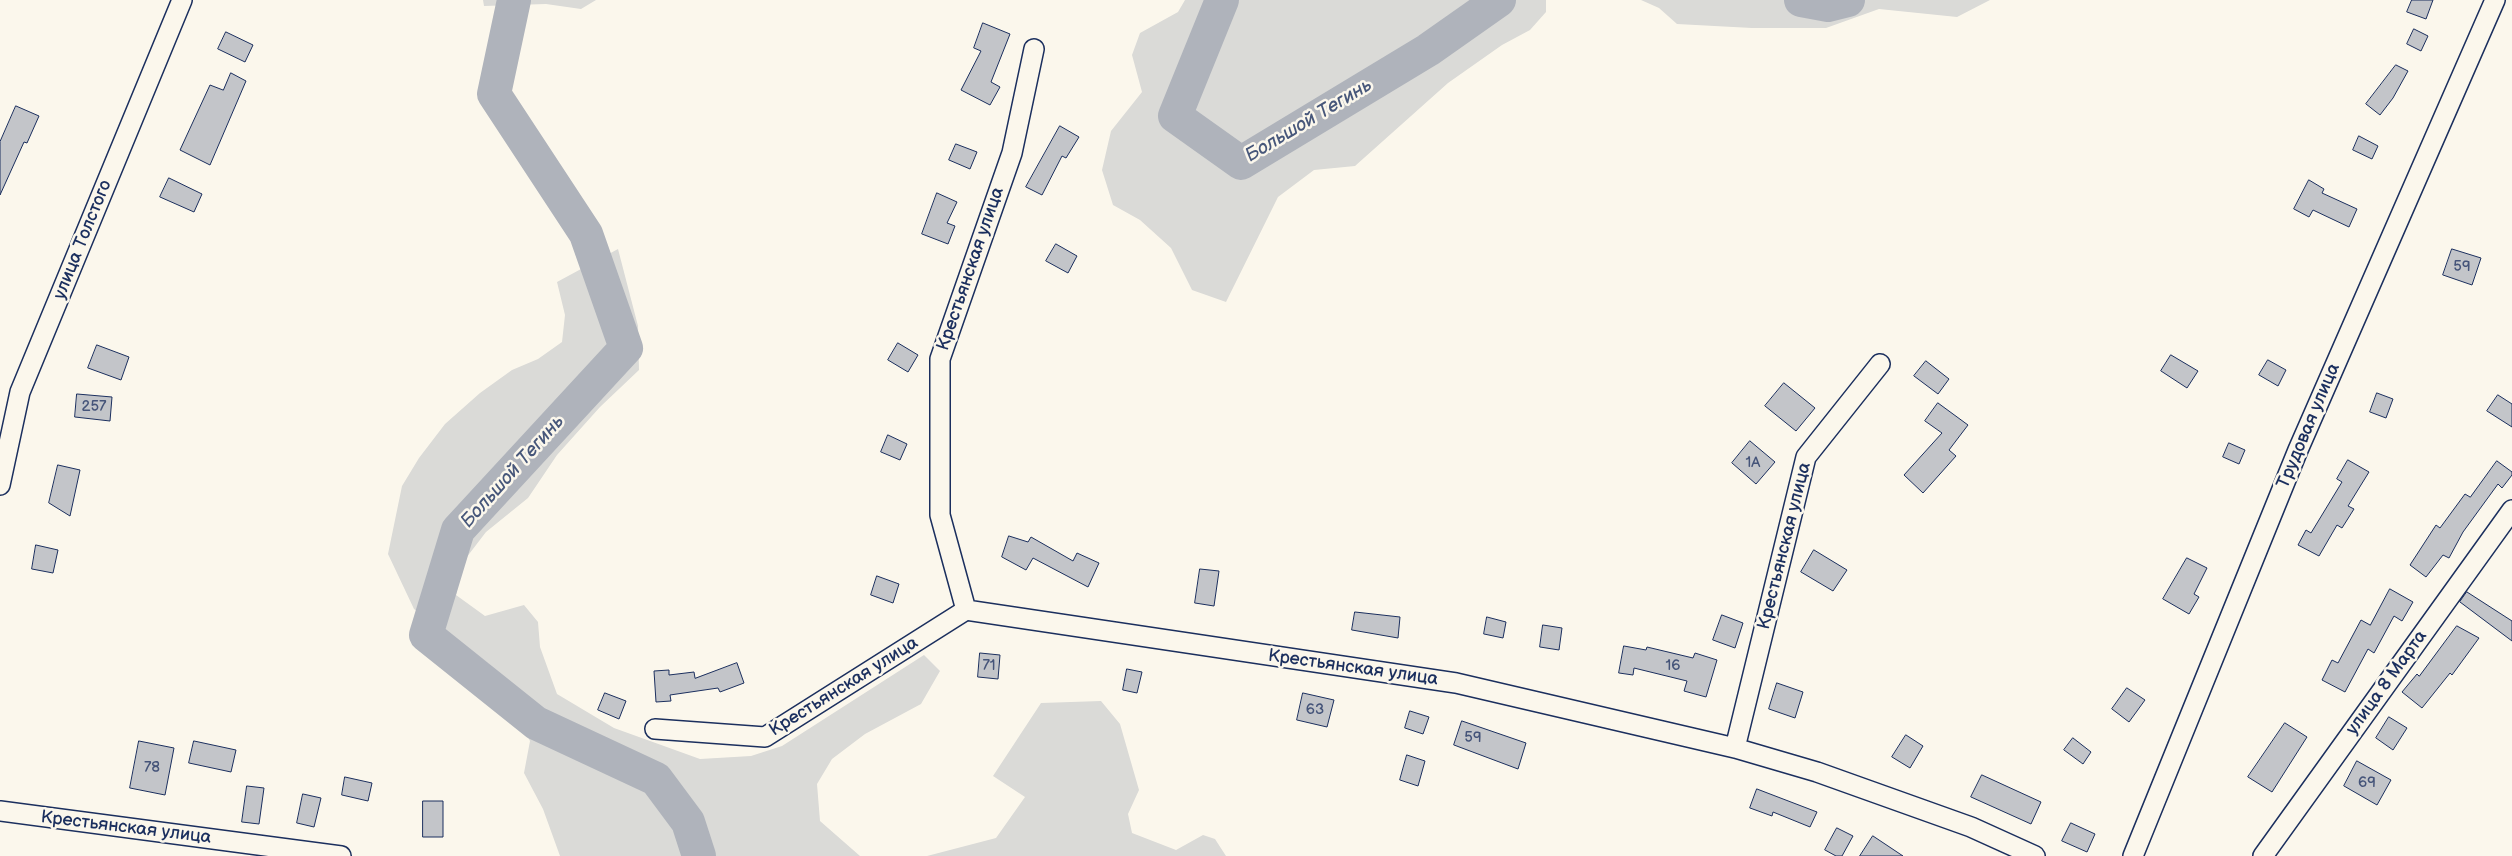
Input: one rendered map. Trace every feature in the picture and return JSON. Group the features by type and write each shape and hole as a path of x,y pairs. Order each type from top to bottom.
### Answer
{"street":[{"name":"улица Толстого","path":"0,485 20,392 182,0"},
{"name":"Трудовая улица","path":"2133,856 2298,450 2495,0"},
{"name":"Крестьянская улица","path":"966,610 940,515 940,359 1012,153 1034,48"},
{"name":"Крестьянская улица","path":"1735,748 1806,457 1880,364"},
{"name":"улица 8 Марта","path":"2263,856 2512,510"},
{"name":"Крестьянская улица","path":"655,730 765,737 966,610 1456,683 1735,748 1817,772 1952,821 2035,856"},
{"name":"Крестьянская улица","path":"0,811 341,856"}],"shaded area":[{"path":"483,0 596,0 581,9 546,4 484,6"},
{"path":"1185,0 1546,0 1546,12 1530,30 1502,45 1448,83 1355,166 1314,170 1278,197 1226,302 1192,290 1171,248 1140,220 1113,205 1102,170 1111,131 1142,92 1132,55 1140,33 1178,12"},
{"path":"1641,0 1990,0 1957,17 1879,9 1826,28 1752,28 1677,24 1659,8"},
{"path":"618,249 638,326 639,370 600,407 557,455 528,498 486,532 463,562 456,595 485,616 524,605 538,622 540,647 557,694 614,728 700,759 751,756 782,746 924,655 940,671 921,704 865,734 832,759 817,784 820,821 860,856 560,856 543,809 524,773 530,741 489,664 414,609 388,554 402,486 419,458 445,424 480,393 512,370 538,359 562,342 565,315 557,282"},
{"path":"1101,701 1120,724 1139,790 1128,814 1132,833 1176,850 1203,835 1215,839 1226,856 927,856 996,838 1025,797 993,776 1041,703"}],"building":[{"path":"2412,0 2433,0 2426,19 2407,12"},
{"path":"983,23 1010,34 991,82 1000,87 990,105 961,90 981,51 974,48"},
{"path":"2414,29 2428,36 2421,51 2407,44"},
{"path":"226,32 253,45 245,62 218,49"},
{"path":"2396,65 2408,71 2393,98 2380,115 2366,104"},
{"path":"231,73 246,81 210,165 180,150 210,85 223,90"},
{"path":"16,106 39,116 27,143 24,142 0,195 0,142"},
{"path":"1060,126 1079,137 1066,158 1062,156 1042,195 1026,187"},
{"path":"2359,136 2378,146 2372,159 2353,150"},
{"path":"956,144 977,152 970,169 949,160"},
{"path":"169,178 202,194 194,212 160,197"},
{"path":"2309,180 2324,189 2322,193 2357,209 2349,227 2313,210 2309,217 2294,209"},
{"path":"937,193 957,202 947,223 955,226 948,244 922,234"},
{"path":"1056,244 1077,256 1068,273 1046,261"},
{"path":"2452,249 2481,258 2472,285 2443,275"},
{"path":"898,343 918,355 908,372 888,360"},
{"path":"97,345 129,357 121,380 88,368"},
{"path":"2171,355 2198,371 2187,388 2161,371"},
{"path":"2268,360 2286,370 2278,386 2259,375"},
{"path":"1926,361 1949,379 1938,394 1914,376"},
{"path":"1784,383 1815,408 1796,431 1765,406"},
{"path":"2377,393 2393,399 2386,418 2370,412"},
{"path":"77,394 112,397 110,421 75,417"},
{"path":"2498,395 2512,404 2512,427 2487,411"},
{"path":"1938,403 1968,425 1949,450 1956,456 1923,493 1904,475 1942,433 1925,421"},
{"path":"888,435 907,444 900,460 881,452"},
{"path":"1750,441 1775,462 1756,484 1732,463"},
{"path":"2229,443 2245,450 2239,464 2223,457"},
{"path":"2348,460 2369,472 2348,506 2354,509 2342,528 2337,525 2319,556 2298,545 2306,530 2311,533 2342,482 2337,479"},
{"path":"2497,461 2512,472 2512,475 2502,488 2498,484 2463,532 2449,558 2443,555 2426,577 2410,565 2436,525 2440,528 2465,494 2470,497"},
{"path":"58,465 80,470 70,516 49,503"},
{"path":"1009,536 1028,542 1031,537 1073,561 1077,553 1099,563 1088,587 1033,558 1026,570 1002,557"},
{"path":"36,545 58,550 53,573 32,569"},
{"path":"1814,550 1847,570 1833,591 1801,572"},
{"path":"2187,558 2207,568 2194,594 2199,597 2189,614 2163,599"},
{"path":"1200,569 1219,571 1214,606 1195,603"},
{"path":"877,576 899,584 893,603 871,595"},
{"path":"2390,589 2413,602 2402,621 2394,616 2374,653 2368,649 2345,692 2322,680 2332,660 2338,663 2361,620 2370,625"},
{"path":"2467,592 2512,621 2512,641 2460,602"},
{"path":"1355,612 1400,617 1398,638 1352,630"},
{"path":"1722,615 1743,623 1735,648 1713,640"},
{"path":"1487,617 1506,622 1503,638 1484,634"},
{"path":"1543,625 1562,628 1559,650 1540,647"},
{"path":"2457,626 2479,638 2452,675 2450,673 2422,708 2402,692 2417,674 2419,676"},
{"path":"1624,646 1646,650 1647,647 1693,658 1695,653 1717,660 1706,697 1684,691 1687,681 1634,668 1633,675 1619,673"},
{"path":"980,653 1000,655 998,679 978,677"},
{"path":"737,663 744,683 720,692 718,688 670,695 671,701 656,702 654,671 669,670 669,675 694,672 695,678"},
{"path":"1127,669 1142,672 1137,693 1123,690"},
{"path":"1777,683 1803,692 1795,718 1769,709"},
{"path":"2127,688 2145,700 2129,722 2112,709"},
{"path":"605,693 626,701 619,719 598,710"},
{"path":"1303,693 1334,700 1327,727 1297,720"},
{"path":"1410,711 1429,717 1423,734 1405,728"},
{"path":"2389,717 2407,728 2393,750 2376,738"},
{"path":"1462,721 1526,743 1518,769 1454,745"},
{"path":"2285,723 2307,737 2272,792 2248,777"},
{"path":"1906,735 1923,746 1910,768 1892,757"},
{"path":"2073,738 2091,752 2083,764 2064,750"},
{"path":"139,741 174,748 165,795 130,788"},
{"path":"194,741 236,750 231,772 189,763"},
{"path":"1407,755 1425,761 1418,786 1400,780"},
{"path":"2357,761 2391,780 2377,805 2344,786"},
{"path":"1982,775 2041,802 2031,824 1971,797"},
{"path":"345,777 372,783 368,801 342,795"},
{"path":"247,786 264,788 259,824 242,822"},
{"path":"1757,789 1817,812 1810,827 1773,812 1772,816 1750,808"},
{"path":"303,794 321,798 314,827 297,823"},
{"path":"423,801 443,801 443,837 423,837"},
{"path":"2071,823 2095,834 2087,852 2062,841"},
{"path":"1837,828 1853,836 1842,856 1836,856 1825,850"},
{"path":"1873,836 1903,856 1860,856"}],"waterway":[{"name":"Большой Тегинь","path":"514,0 494,94 586,234 626,348 458,530 426,635 536,723 656,779 688,822 699,856"},
{"name":"Большой Тегинь","path":"1222,0 1175,116 1241,163 1428,50 1499,0"},
{"name":"Большой Тегинь","path":"1801,0 1828,5 1848,0"}]}
